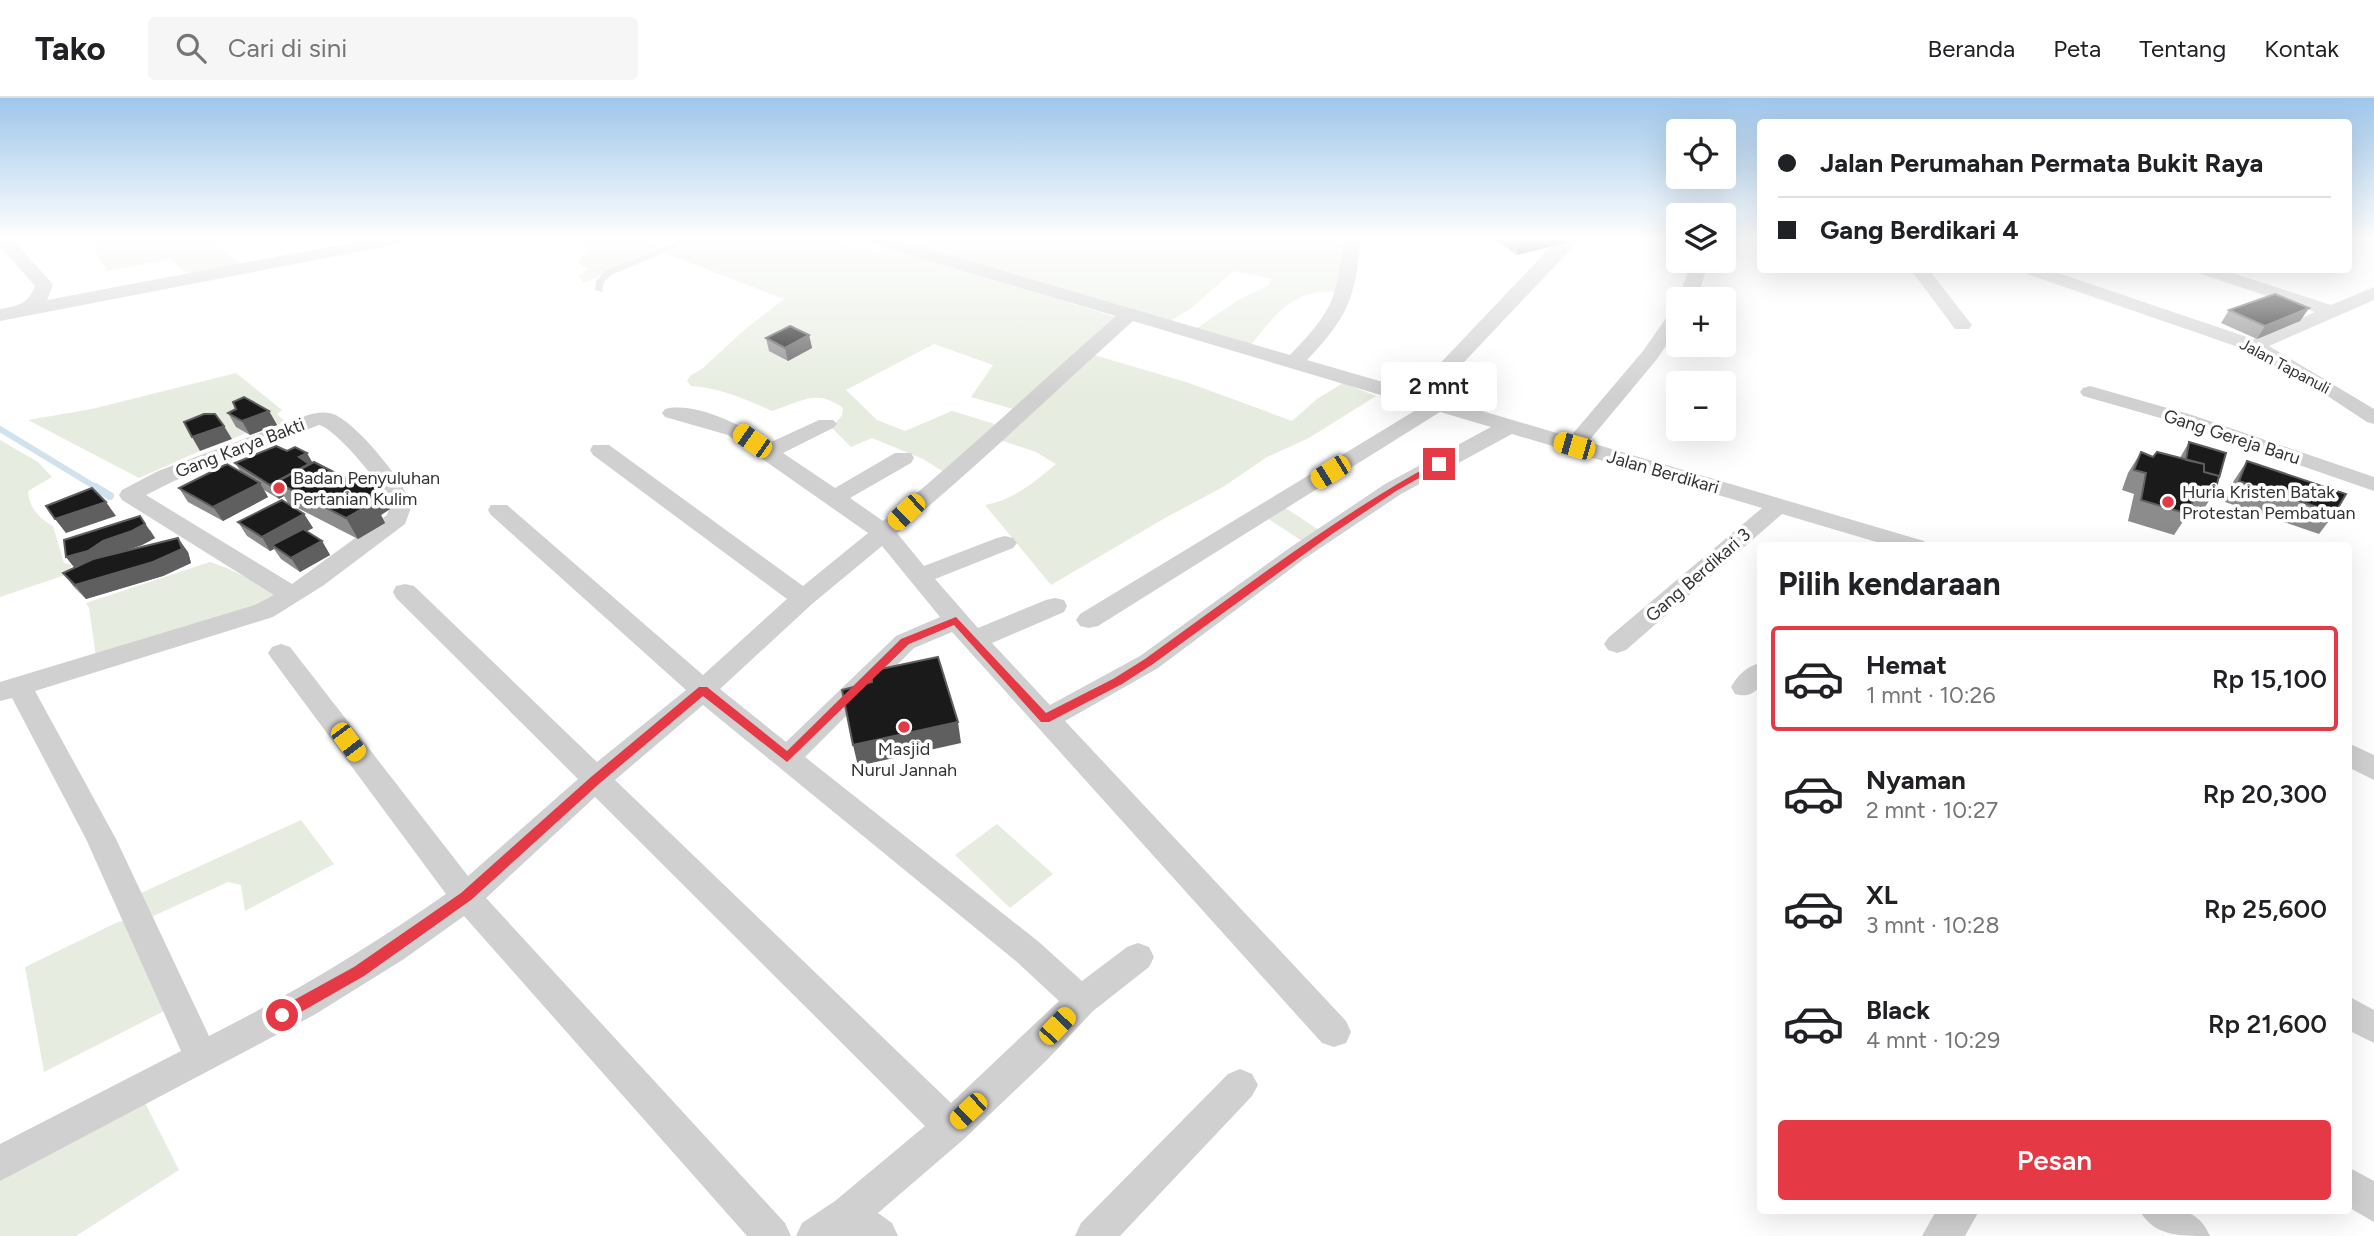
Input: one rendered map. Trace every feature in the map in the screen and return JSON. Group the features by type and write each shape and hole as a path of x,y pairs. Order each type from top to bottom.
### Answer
{"street":[{"path":"29,309 42,291"},
{"path":"0,315 123,291"},
{"path":"0,1163 359,972 466,897 595,780 703,690 803,598 956,473 1128,314 1058,291"},
{"path":"1293,363 1332,321 1344,291"},
{"path":"1089,620 1426,403 1524,291"},
{"path":"1936,291 1962,325"},
{"name":"Jalan Tapanuli","path":"2095,291 2255,346 2374,418"},
{"path":"2271,291 2334,312"},
{"path":"2255,346 2374,293"},
{"name":"Jalan Berdikari","path":"1128,314 1897,542"},
{"path":"1574,446 1666,332"},
{"name":"Gang Gereja Baru","path":"2090,392 2185,419 2374,484"},
{"path":"672,413 703,419 736,430 884,533 918,577 1045,719 1177,858 1334,1032"},
{"name":"Gang Karya Bakti","path":"9,689 255,615 291,594 397,519 400,503 365,456 333,422 315,419 166,476 130,495 291,594"},
{"path":"767,452 826,424"},
{"path":"1045,719 1118,682 1149,662 1296,554 1393,489 1508,427"},
{"path":"601,450 803,598"},
{"path":"834,498 903,458"},
{"name":"Gang Berdikari 3","path":"1617,644 1779,505"},
{"path":"499,510 703,690 1028,952 1082,1001"},
{"path":"918,577 1005,543"},
{"path":"405,592 951,1127"},
{"path":"787,758 905,642 965,630 1055,606"},
{"path":"281,653 466,897 772,1236"},
{"path":"9,689 101,839 201,1056"},
{"path":"2352,755 2374,769"},
{"path":"815,1236 848,1214 951,1127 1082,1001 1138,957"},
{"path":"2352,1014 2374,1028"},
{"path":"1094,1236 1240,1085"},
{"path":"2352,1188 2374,1203"},
{"path":"848,1214 879,1236"},
{"path":"1941,1236 1957,1214"},
{"path":"2163,1214 2191,1236"}],"shaded area":[{"path":"763,291 1032,291 1116,317 1013,409 971,397 993,365 934,344 846,390 877,420 905,431 952,411 995,424 947,474 923,459 872,438 851,447 832,428 842,415 843,408 825,399 808,399 772,411 723,392 691,386 687,381 691,375 702,369 743,331 784,299"},
{"path":"1062,291 1211,291 1190,309 1166,323"},
{"path":"1257,291 1340,291 1299,298 1278,313 1251,345 1194,330 1238,300"},
{"path":"1091,354 1189,383 1292,421 1317,399 1343,383 1376,396 1309,438 1267,457 1223,487 1051,585 985,505 1015,494 1056,464 1036,452 997,439"},
{"path":"236,373 282,410 277,414 285,422 277,425 252,411 237,427 246,433 232,439 223,428 193,436 200,451 139,478 28,420 92,409"},
{"path":"0,440 38,462 52,477 28,491 30,503 43,520 53,526 64,563 72,565 65,575 0,597"},
{"path":"1284,507 1319,530 1302,541 1267,518"},
{"path":"210,562 275,593 273,602 96,657 86,603"},
{"path":"301,820 334,864 245,911 241,885 228,882 149,918 141,893"},
{"path":"997,824 1053,874 1010,908 955,855"},
{"path":"131,919 168,1009 44,1072 25,967 118,922"},
{"path":"142,1097 179,1170 76,1236 0,1236 0,1173"}],"building":[{"path":"2275,294 2309,308 2265,326 2229,310"},
{"path":"790,326 809,335 785,348 766,338"},
{"path":"244,397 269,411 242,421 228,413 236,409 233,402"},
{"path":"204,414 215,414 224,426 192,437 184,422"},
{"path":"2189,442 2226,453 2219,478 2204,472 2204,464 2186,460"},
{"path":"276,446 287,451 295,447 307,453 299,457 309,464 270,485 235,463"},
{"path":"2141,452 2153,457 2157,452 2204,464 2204,472 2219,476 2215,492 2198,487 2188,514 2141,500 2146,473 2134,470"},
{"path":"2247,461 2346,494 2335,513 2239,481"},
{"path":"314,462 361,486 368,483 380,489 368,496 374,502 346,518 276,482"},
{"path":"227,464 260,483 213,507 179,488"},
{"path":"92,488 106,502 55,519 46,506"},
{"path":"282,500 304,514 262,537 238,522"},
{"path":"140,516 145,524 103,541 88,551 66,557 64,540"},
{"path":"303,529 322,541 291,558 272,545"},
{"path":"178,538 182,549 153,562 75,585 63,573 93,559"},
{"name":"Masjid Nurul Jannah","path":"938,657 958,722 853,745 842,690 872,682 871,671"}],"waterway":[{"path":"0,429 97,488"},
{"path":"95,487 110,496"}],"place":[{"name":"Badan Penyuluhan Pertanian Kulim","path":"279,488"},
{"name":"Huria Kristen Batak Protestan Pembatuan","path":"2168,502"},
{"name":"Masjid Nurul Jannah","path":"904,727"}],"route":[{"path":"282,1015 359,972 466,897 595,780 703,690 787,758 905,642 956,620 1045,719 1118,682 1149,662 1296,554 1393,489 1439,464"}]}
